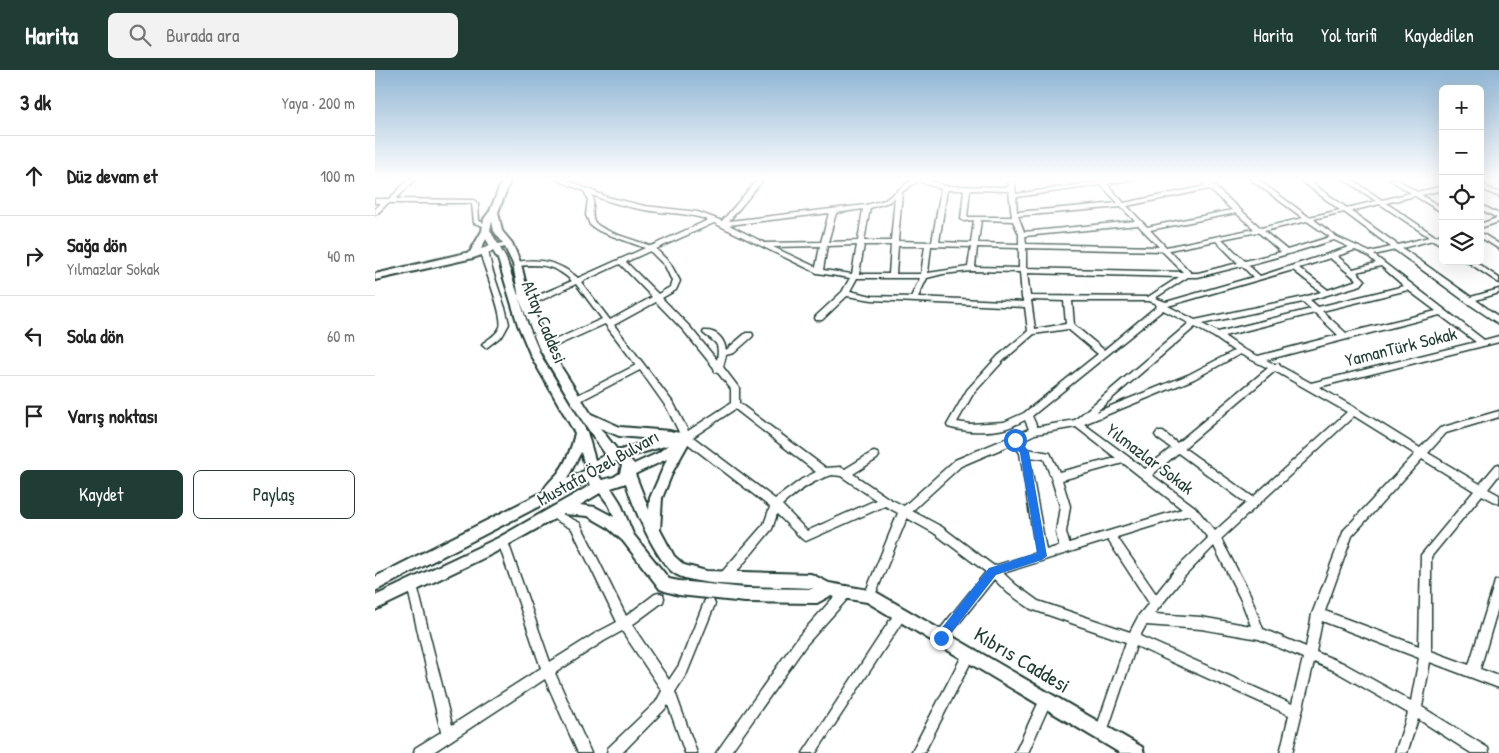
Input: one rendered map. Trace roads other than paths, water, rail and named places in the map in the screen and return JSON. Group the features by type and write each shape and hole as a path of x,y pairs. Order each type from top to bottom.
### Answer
{"main road":[{"path":"473,254 494,212"},
{"name":"Altay Caddesi","path":"494,212 498,231 508,243 517,264 526,304 544,348 575,400 616,457"},
{"name":"Altay Caddesi","path":"486,228 501,259 523,325 536,356 581,432 593,472"},
{"path":"375,278 485,251 508,243"},
{"path":"587,417 619,431 686,437 667,470 656,498 653,531"},
{"path":"541,499 559,482 568,468 576,453 581,432"},
{"name":"Mustafa Özel Bulvarı","path":"375,584 593,472 599,464 651,444 686,437"},
{"name":"Mustafa Özel Bulvarı","path":"375,602 503,542 602,486 614,484 625,477 628,472 662,456 686,437"},
{"path":"616,457 628,463 628,472"},
{"path":"593,472 594,481 602,486"},
{"name":"Kıbrıs Caddesi","path":"628,472 639,505 669,560 680,570 706,577 811,581 828,589 869,596 1101,732 1120,748 1136,753"},
{"name":"Kıbrıs Caddesi","path":"602,486 614,502 627,538 665,584 679,588 745,595 817,596 828,589"},
{"path":"559,512 590,512 612,523 627,538"}],"street":[{"path":"475,211 476,222 486,228"},
{"path":"544,348 607,322 657,298 673,288 676,280 668,265 651,248 601,230 592,224 590,211"},
{"path":"682,211 714,220 819,271 855,276 925,276 971,269 1198,275 1286,253 1335,238"},
{"path":"723,224 734,211"},
{"path":"723,224 839,211"},
{"path":"819,318 845,292 855,276 866,211"},
{"path":"893,276 898,211"},
{"path":"913,299 922,287 939,211"},
{"path":"965,211 964,219 1065,211"},
{"path":"1014,211 1022,234 1023,269 1032,332"},
{"path":"1128,211 1188,274"},
{"path":"1145,229 1237,211 1286,253"},
{"path":"1295,211 1335,238 1369,254 1482,343"},
{"path":"764,245 931,244 1023,248 1165,249 1219,239 1343,211"},
{"path":"1347,211 1499,321"},
{"path":"1394,211 1439,241"},
{"path":"1487,211 1499,219"},
{"path":"819,271 833,212"},
{"path":"971,269 977,218"},
{"path":"1484,225 1499,219"},
{"path":"526,304 714,220"},
{"path":"1022,234 1139,223"},
{"path":"1369,254 1439,237"},
{"path":"1484,237 1499,247"},
{"path":"1219,239 1257,278"},
{"path":"845,292 872,298 913,299 1027,301 1068,298 1149,298 1166,304 1354,248"},
{"path":"485,251 485,260 492,286 505,319 505,325 486,345"},
{"path":"869,596 904,512 958,464 1034,431 1077,423 1194,323 1305,299 1358,283 1361,280 1331,255"},
{"path":"621,261 687,329 718,370 735,388 735,404"},
{"path":"517,264 546,262 563,268 577,281 671,406 686,437 775,504 806,536 885,502"},
{"path":"1352,271 1383,264"},
{"path":"1475,265 1499,281"},
{"path":"1293,267 1327,293"},
{"path":"1149,298 1188,274"},
{"path":"1217,335 1409,287"},
{"path":"1469,300 1499,291"},
{"path":"1068,298 1070,326 1103,353"},
{"path":"1149,298 1217,335 1240,351 1276,366 1354,410 1421,454 1499,500"},
{"path":"1305,299 1344,336"},
{"path":"1070,326 1032,332 1001,358 970,392 951,424 970,428 1005,425 1027,415 1162,306"},
{"path":"1259,359 1441,312"},
{"path":"707,333 715,335 722,345 723,353 718,370"},
{"path":"723,353 731,351 749,335"},
{"name":"YamanTürk Sokak","path":"1311,386 1499,339"},
{"name":"Yılmazlar Sokak","path":"1077,423 1191,377 1240,351"},
{"path":"575,400 641,366"},
{"path":"1145,475 1276,366"},
{"path":"686,437 735,404"},
{"path":"735,404 825,473"},
{"path":"1101,732 1133,639 1155,603 1179,574 1215,538 1354,410"},
{"path":"1286,753 1310,655 1317,614 1347,533 1443,430 1499,414"},
{"path":"1027,415 1034,431"},
{"name":"Yılmazlar Sokak","path":"1077,423 1191,510"},
{"path":"1160,435 1253,503"},
{"path":"1015,440 1025,452 1042,556"},
{"path":"1025,452 1047,456 1056,477 1065,506 1061,532 1065,548"},
{"path":"845,474 874,456"},
{"path":"1056,477 1125,459"},
{"path":"1401,753 1415,710 1425,654 1426,555 1499,468"},
{"path":"725,577 768,526 775,504 797,487 825,473 839,471 885,502 938,530 1035,605 1133,639 1296,712"},
{"path":"1191,510 1215,538 1246,598 1259,633"},
{"name":"Yılmazlar Sokak","path":"993,571 1191,510"},
{"path":"559,512 576,526 623,624 669,691 691,753"},
{"path":"1110,535 1155,603"},
{"path":"503,542 548,672 585,753"},
{"path":"941,638 993,571"},
{"path":"412,585 448,736"},
{"path":"1473,673 1499,586"},
{"path":"722,753 802,641 846,592"},
{"path":"420,753 623,624 659,598"},
{"path":"613,753 649,718 669,691 683,669 709,604"},
{"path":"1317,614 1499,682"},
{"path":"809,753 900,615"},
{"path":"1143,620 1201,623 1259,633 1339,667 1415,710 1483,753"},
{"path":"917,753 969,654"},
{"path":"1021,753 1046,699"}]}
